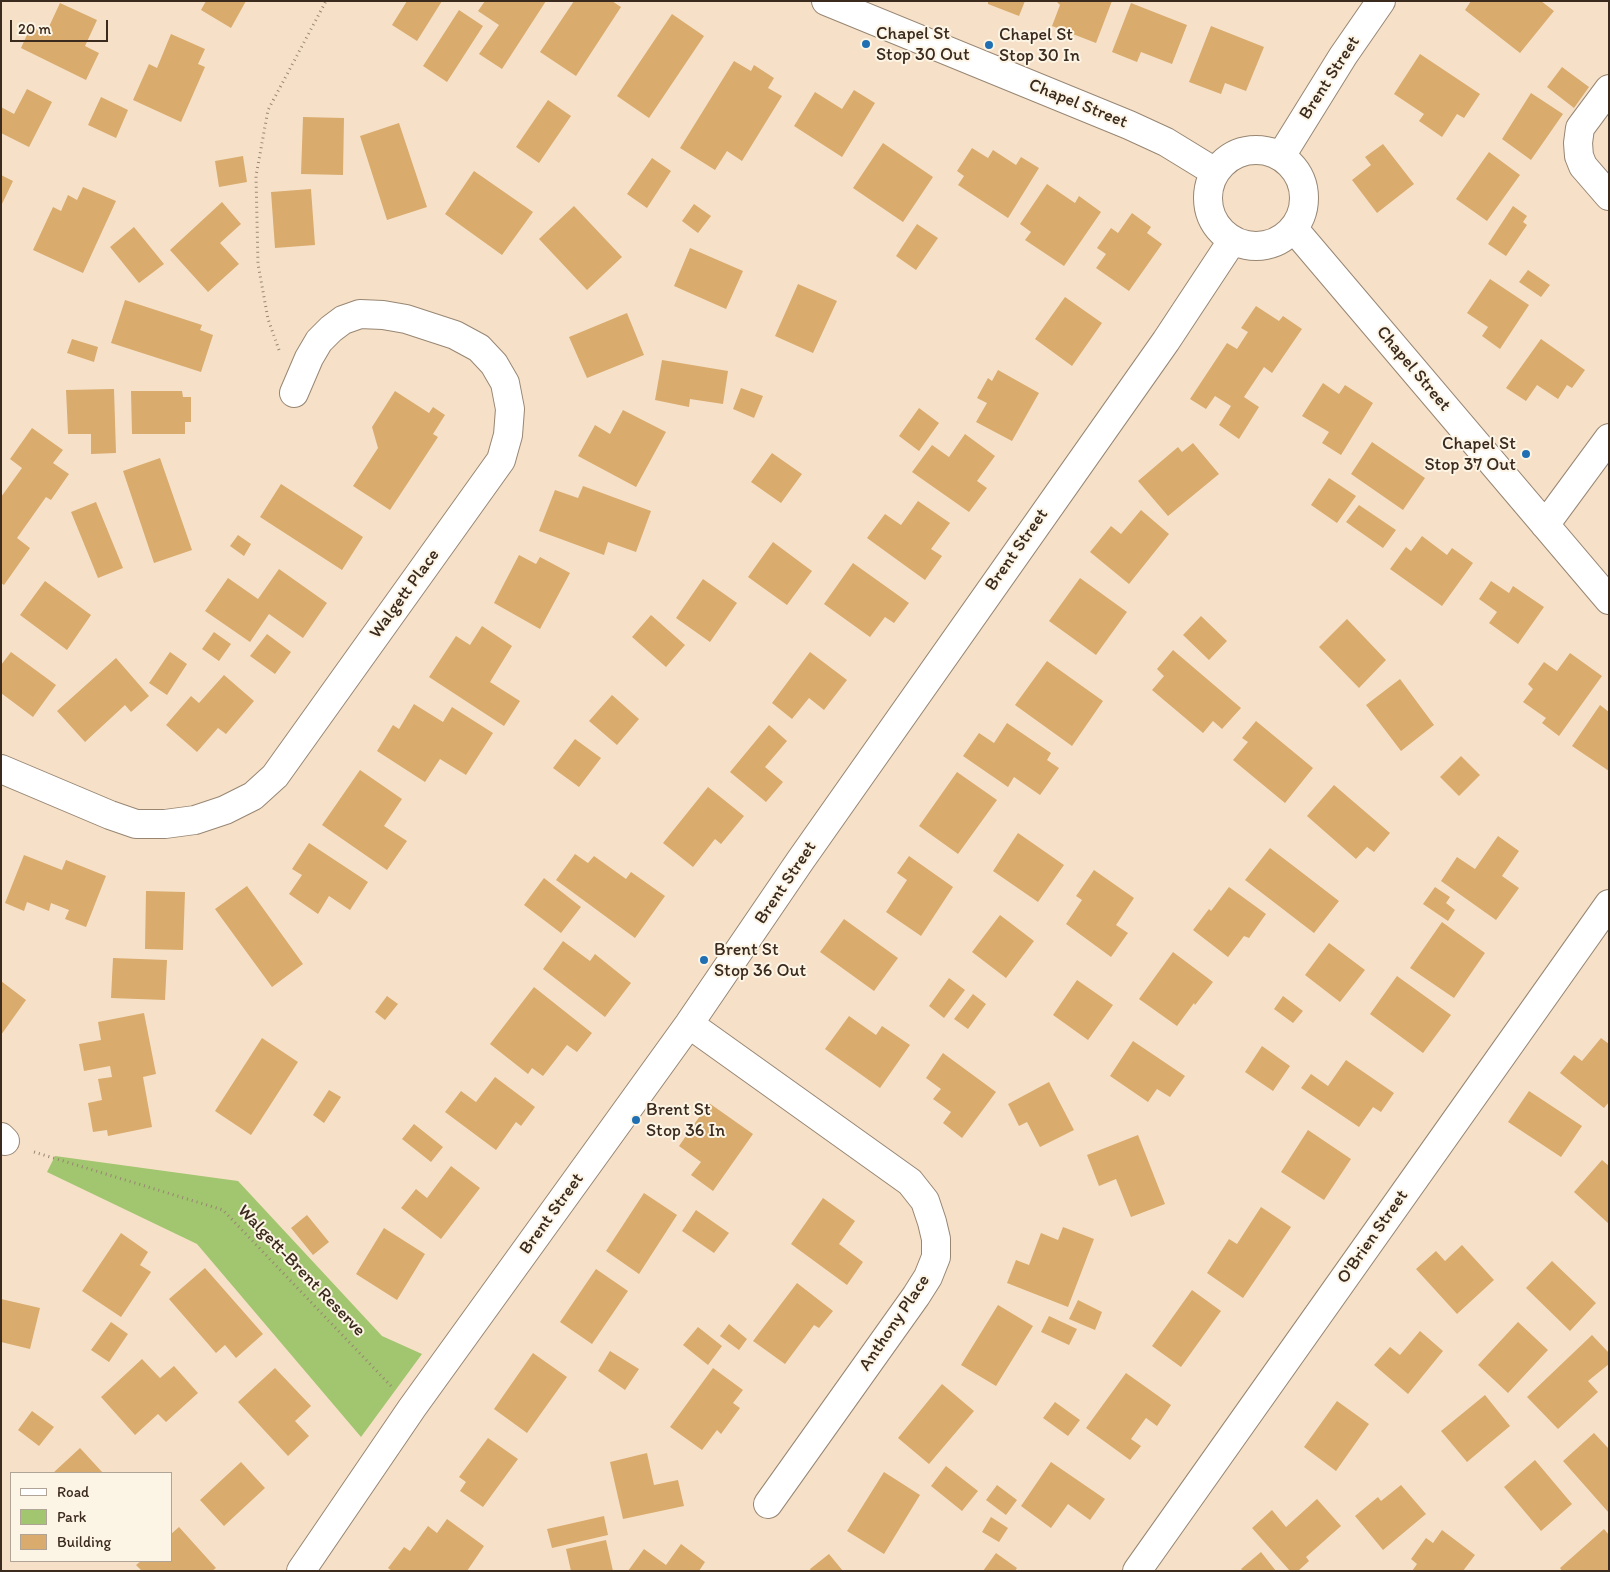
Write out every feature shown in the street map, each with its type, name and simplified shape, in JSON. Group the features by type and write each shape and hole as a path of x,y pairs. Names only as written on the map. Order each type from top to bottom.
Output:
{"street":[{"name":"Chapel Street","path":"826,1 1129,125 1166,142 1215,172"},
{"name":"Brent Street","path":"1281,156 1343,56 1382,1"},
{"path":"1609,89 1580,128 1578,143 1579,156 1583,166 1609,196"},
{"path":"1252,150 1267,151 1281,156 1294,167 1301,182 1304,198 1302,214 1294,229 1284,238 1272,244 1259,247 1245,246 1232,241 1220,232 1211,218 1207,202 1208,186 1215,172 1225,161 1238,153 1252,150"},
{"name":"Chapel Street","path":"1294,229 1609,600"},
{"name":"Brent Street","path":"301,1571 412,1408 689,1024 800,861 1166,340 1232,241"},
{"name":"Walgett Place","path":"1,769 136,824 165,824 195,820 225,810 253,796 275,776 501,460 508,435 510,409 505,383 494,364 479,348 456,335 406,319 382,315 360,314 343,320 331,329 319,341 309,358 294,393"},
{"path":"1544,524 1609,438"},
{"name":"O'Brien Street","path":"1137,1571 1609,904"},
{"name":"Anthony Place","path":"689,1024 910,1182 925,1201 936,1239 936,1257 928,1277 916,1296 768,1504"}],"path":[{"path":"294,393 268,319 258,264 256,176 268,110 326,1"},
{"name":"Walgett-Brent Reserve","path":"3,1139 50,1158 223,1210 412,1408"}],"green space":[{"path":"55,1156 238,1181 382,1336 422,1354 361,1437 197,1244 47,1172"}],"building":[{"path":"206,1 246,1 231,28 201,10"},
{"path":"407,1 442,1 417,41 392,25"},
{"path":"485,1 546,1 502,69 479,54 499,25 478,11"},
{"path":"574,1 612,1 621,7 576,76 540,52"},
{"path":"988,1 1025,1 1019,16 988,4"},
{"path":"1056,1 1112,1 1096,43 1052,26 1060,5"},
{"path":"1471,1 1541,1 1554,11 1520,53 1465,10"},
{"path":"60,3 97,20 85,46 99,53 86,80 21,48 31,26 46,33"},
{"path":"1131,3 1187,25 1172,64 1141,52 1137,62 1112,52"},
{"path":"459,10 483,26 447,82 423,66"},
{"path":"672,14 704,36 649,118 617,96"},
{"path":"1211,26 1264,47 1246,91 1225,83 1221,94 1189,82"},
{"path":"171,34 205,49 198,64 205,67 181,122 133,100 149,64 157,68"},
{"path":"1420,54 1480,94 1464,118 1457,114 1442,137 1419,121 1424,114 1394,94"},
{"path":"734,61 751,71 754,65 774,78 768,88 782,96 742,161 727,151 715,170 680,148"},
{"path":"1562,67 1589,87 1574,108 1547,87"},
{"path":"27,89 52,102 29,147 1,133 1,107 14,114"},
{"path":"854,90 875,103 842,157 794,126 815,92 842,109"},
{"path":"1531,93 1563,114 1531,160 1502,139"},
{"path":"101,97 128,110 116,138 88,125"},
{"path":"548,100 571,116 539,163 516,147"},
{"path":"303,117 344,118 343,175 301,174"},
{"path":"399,123 427,207 387,220 360,136"},
{"path":"883,143 933,177 903,222 853,188"},
{"path":"1383,144 1414,184 1377,213 1352,180 1371,165 1365,157"},
{"path":"972,148 988,158 993,150 1016,165 1021,157 1039,168 1008,218 958,185 964,176 957,171"},
{"path":"1489,152 1520,175 1487,221 1456,199"},
{"path":"243,156 247,182 219,187 215,161"},
{"path":"652,158 671,171 647,208 627,194"},
{"path":"474,171 533,212 502,255 445,214"},
{"path":"1,175 13,181 1,206"},
{"path":"1047,184 1075,203 1079,196 1101,212 1064,266 1025,240 1031,232 1020,224"},
{"path":"83,187 116,201 83,273 33,250 53,207 61,211 68,195 77,200"},
{"path":"311,189 315,245 275,248 271,192"},
{"path":"222,202 241,224 220,243 239,264 208,292 170,250"},
{"path":"694,204 711,216 698,233 682,221"},
{"path":"574,206 622,257 587,290 539,239"},
{"path":"1513,206 1527,216 1523,222 1527,225 1506,256 1488,244"},
{"path":"1132,213 1151,227 1147,233 1162,244 1129,291 1096,268 1106,254 1097,248 1111,228 1118,233"},
{"path":"917,224 938,238 916,270 896,256"},
{"path":"134,227 164,264 139,283 110,247"},
{"path":"690,248 743,271 726,309 674,286"},
{"path":"1528,270 1550,285 1541,297 1519,282"},
{"path":"1490,279 1529,305 1500,349 1482,336 1488,327 1467,313"},
{"path":"798,284 837,301 813,353 775,336"},
{"path":"1065,297 1102,323 1072,366 1035,339"},
{"path":"125,300 202,325 200,330 213,335 201,372 111,343"},
{"path":"1256,306 1279,321 1283,316 1302,329 1272,373 1264,367 1244,397 1259,407 1239,439 1219,425 1231,406 1215,396 1206,409 1190,399 1227,343 1237,349 1248,332 1241,328"},
{"path":"627,313 644,355 587,378 569,337"},
{"path":"72,339 98,347 94,362 67,353"},
{"path":"1541,339 1585,370 1572,388 1567,385 1558,399 1537,385 1526,401 1506,388"},
{"path":"662,360 728,371 723,404 690,399 689,407 655,400"},
{"path":"998,370 1039,393 1012,441 976,422 987,403 977,398 988,378 992,381"},
{"path":"1323,383 1339,394 1345,385 1373,403 1341,455 1322,443 1329,432 1302,416"},
{"path":"741,388 763,396 754,418 733,409"},
{"path":"114,389 116,453 91,454 91,434 68,434 66,390"},
{"path":"131,391 182,391 183,397 191,397 191,422 185,422 185,434 132,434"},
{"path":"395,391 429,413 433,407 445,415 433,434 438,437 390,510 353,486 378,448 372,427"},
{"path":"919,408 939,423 919,451 899,436"},
{"path":"623,410 666,432 636,487 578,456 595,425 610,434"},
{"path":"32,428 63,450 53,463 69,474 51,500 46,497 17,538 30,548 4,585 1,583 1,497 22,468 10,459"},
{"path":"965,434 995,456 977,481 987,488 969,512 912,472 932,445 949,457"},
{"path":"1372,442 1425,478 1403,510 1351,474"},
{"path":"1193,443 1219,474 1168,516 1138,481 1178,447 1182,452"},
{"path":"772,453 802,474 781,503 751,482"},
{"path":"160,458 192,550 154,563 123,471"},
{"path":"1329,478 1356,496 1337,523 1311,505"},
{"path":"281,484 363,537 342,570 260,517"},
{"path":"583,486 651,511 636,552 608,542 604,555 539,531 555,490 578,498"},
{"path":"918,501 950,523 931,549 942,556 925,580 867,538 885,514 901,525"},
{"path":"96,502 123,568 98,578 71,512"},
{"path":"1359,505 1396,530 1383,548 1346,522"},
{"path":"1141,510 1169,534 1129,584 1090,552 1111,526 1121,534"},
{"path":"238,535 251,544 244,556 230,546"},
{"path":"1422,536 1447,555 1452,548 1473,563 1442,606 1390,569 1406,547 1411,551"},
{"path":"773,542 812,571 787,605 748,577"},
{"path":"519,555 536,564 540,557 570,573 540,629 494,603"},
{"path":"853,563 909,603 894,623 885,617 870,637 824,604"},
{"path":"279,569 327,603 303,638 269,614 250,642 205,611 228,578 258,599"},
{"path":"1080,578 1127,612 1096,655 1049,621"},
{"path":"703,579 737,603 710,642 676,618"},
{"path":"45,581 91,615 67,650 20,615"},
{"path":"1491,581 1509,593 1513,586 1544,607 1518,644 1489,623 1497,612 1479,599"},
{"path":"651,615 685,645 666,667 632,637"},
{"path":"1201,616 1227,641 1209,660 1183,635"},
{"path":"1347,619 1386,660 1359,688 1319,647"},
{"path":"482,626 512,646 490,682 520,701 504,726 429,677 456,636 470,645"},
{"path":"214,632 231,644 219,661 202,649"},
{"path":"267,634 291,652 275,674 250,656"},
{"path":"1173,650 1241,708 1222,729 1213,721 1203,733 1152,690 1164,676 1157,669"},
{"path":"11,652 56,685 33,717 1,693 1,665"},
{"path":"170,652 187,664 167,695 149,683"},
{"path":"810,652 847,680 824,710 809,698 792,719 772,703"},
{"path":"1570,653 1602,676 1559,736 1542,723 1546,718 1523,702 1533,689 1528,684 1544,662 1557,671"},
{"path":"116,658 149,696 131,712 125,705 85,742 57,711"},
{"path":"1047,661 1103,701 1072,746 1015,705"},
{"path":"224,675 254,701 226,734 218,728 197,752 166,725 191,696 199,703"},
{"path":"1400,679 1434,725 1401,751 1366,705"},
{"path":"612,695 639,719 617,745 589,721"},
{"path":"414,704 443,722 452,707 493,733 466,775 440,759 425,782 377,751 393,725 399,729"},
{"path":"1600,705 1609,712 1609,771 1572,746"},
{"path":"1256,721 1313,768 1285,803 1233,760 1248,742 1242,738"},
{"path":"1007,723 1051,753 1047,760 1059,768 1040,795 1014,777 1008,787 963,756 979,733 994,743"},
{"path":"769,725 787,741 765,767 783,782 766,802 730,772"},
{"path":"575,739 601,758 579,787 553,768"},
{"path":"1461,756 1480,775 1459,796 1440,777"},
{"path":"360,770 402,799 384,826 407,841 387,870 322,825"},
{"path":"957,772 997,800 958,854 919,826"},
{"path":"1334,785 1390,833 1374,852 1367,847 1356,859 1307,816"},
{"path":"708,787 744,816 721,844 715,839 693,867 663,843"},
{"path":"1018,833 1064,865 1038,902 993,871"},
{"path":"1498,836 1519,851 1502,876 1519,888 1496,920 1441,881 1457,857 1475,869"},
{"path":"309,843 368,882 350,910 329,896 318,914 289,894 302,875 292,869"},
{"path":"1270,848 1339,901 1314,933 1245,880"},
{"path":"575,854 588,863 594,856 626,879 631,872 665,896 635,938 556,880"},
{"path":"24,855 62,870 66,860 106,876 86,927 65,919 69,910 51,903 49,911 27,902 24,911 5,903"},
{"path":"909,856 953,887 921,936 886,912 907,880 897,873"},
{"path":"1094,870 1134,898 1116,925 1128,933 1111,957 1066,924 1082,900 1076,896"},
{"path":"544,878 581,907 561,933 524,905"},
{"path":"247,886 303,964 272,987 215,909"},
{"path":"1229,887 1266,914 1249,938 1244,936 1228,957 1193,930 1209,909 1211,911"},
{"path":"1435,887 1450,897 1446,903 1455,910 1448,921 1423,904"},
{"path":"146,891 185,892 183,950 145,949"},
{"path":"1000,915 1034,941 1006,978 972,952"},
{"path":"844,919 898,958 874,991 820,952"},
{"path":"1442,922 1485,953 1454,998 1410,968"},
{"path":"563,941 590,961 595,954 631,983 605,1017 543,969"},
{"path":"1329,943 1365,970 1340,1002 1305,975"},
{"path":"1173,952 1213,982 1177,1026 1139,999"},
{"path":"113,958 167,960 165,1000 111,998"},
{"path":"1397,976 1451,1015 1423,1053 1370,1014"},
{"path":"949,978 965,990 944,1018 929,1006"},
{"path":"1077,980 1113,1005 1088,1040 1053,1015"},
{"path":"1,981 26,1000 1,1035"},
{"path":"534,987 592,1033 577,1052 567,1045 543,1076 532,1068 528,1074 490,1044"},
{"path":"973,994 986,1004 968,1029 954,1019"},
{"path":"387,996 398,1004 385,1020 375,1012"},
{"path":"1283,996 1303,1011 1293,1023 1274,1009"},
{"path":"144,1013 156,1074 143,1077 152,1127 108,1136 107,1130 93,1132 88,1103 102,1100 98,1079 112,1077 110,1066 84,1071 79,1044 101,1040 98,1022"},
{"path":"849,1016 876,1035 882,1026 910,1045 880,1088 825,1049"},
{"path":"262,1038 298,1062 251,1135 215,1111"},
{"path":"1601,1038 1609,1044 1609,1102 1604,1108 1560,1073 1574,1055 1582,1061"},
{"path":"1133,1041 1185,1076 1170,1097 1157,1089 1148,1102 1110,1076"},
{"path":"1262,1046 1290,1066 1273,1091 1245,1072"},
{"path":"943,1053 996,1092 962,1138 943,1123 951,1112 933,1099 941,1089 926,1078"},
{"path":"1346,1060 1394,1093 1381,1112 1373,1107 1359,1127 1301,1088 1311,1074 1328,1086"},
{"path":"495,1077 535,1107 521,1126 516,1122 496,1150 445,1112 461,1091 476,1102"},
{"path":"1049,1082 1074,1130 1040,1147 1027,1122 1019,1126 1008,1104"},
{"path":"329,1090 341,1097 324,1123 313,1115"},
{"path":"1529,1091 1582,1126 1561,1157 1508,1122"},
{"path":"709,1103 753,1134 713,1191 691,1175 701,1162 679,1146"},
{"path":"414,1124 443,1147 431,1162 402,1139"},
{"path":"1308,1130 1351,1159 1324,1200 1281,1172"},
{"path":"1138,1135 1165,1204 1131,1217 1116,1179 1099,1186 1087,1155"},
{"path":"1602,1160 1609,1166 1609,1224 1574,1192"},
{"path":"451,1166 480,1188 441,1239 401,1208 416,1189 427,1198"},
{"path":"644,1193 677,1215 639,1274 606,1251"},
{"path":"823,1198 855,1221 839,1244 863,1262 847,1285 791,1244"},
{"path":"1261,1207 1291,1227 1243,1298 1207,1273 1229,1239 1237,1244"},
{"path":"696,1210 729,1233 714,1253 682,1231"},
{"path":"307,1215 329,1242 313,1255 291,1228"},
{"path":"1063,1227 1094,1239 1068,1307 1007,1283 1016,1260 1029,1265 1041,1233 1058,1240"},
{"path":"384,1228 425,1254 397,1300 356,1274"},
{"path":"121,1233 148,1252 140,1265 151,1272 121,1317 82,1291"},
{"path":"1462,1245 1494,1280 1457,1314 1416,1269 1436,1251 1445,1261"},
{"path":"1552,1261 1596,1303 1570,1331 1526,1288"},
{"path":"205,1268 263,1334 236,1358 225,1345 216,1353 169,1299"},
{"path":"596,1269 628,1291 592,1344 560,1322"},
{"path":"797,1283 833,1311 819,1328 814,1325 785,1364 753,1341"},
{"path":"1192,1290 1221,1311 1181,1367 1152,1346"},
{"path":"1,1299 40,1308 30,1349 1,1342"},
{"path":"1078,1300 1102,1312 1095,1330 1069,1319"},
{"path":"998,1305 1033,1326 996,1386 961,1365"},
{"path":"1049,1316 1077,1329 1069,1345 1041,1332"},
{"path":"111,1322 128,1334 109,1362 91,1350"},
{"path":"1518,1322 1548,1350 1508,1393 1478,1365"},
{"path":"729,1324 747,1339 739,1350 720,1336"},
{"path":"698,1327 722,1346 708,1365 683,1345"},
{"path":"1420,1331 1443,1351 1408,1394 1374,1365 1390,1347 1400,1355"},
{"path":"1592,1335 1609,1353 1609,1364 1588,1381 1598,1392 1558,1429 1527,1397"},
{"path":"610,1351 639,1369 625,1390 598,1371"},
{"path":"533,1353 567,1377 527,1433 494,1409"},
{"path":"142,1359 160,1378 174,1366 198,1393 166,1422 158,1414 135,1435 101,1397"},
{"path":"275,1368 311,1406 295,1421 309,1436 288,1456 238,1402"},
{"path":"713,1368 743,1390 733,1403 740,1408 721,1434 717,1430 702,1450 670,1427"},
{"path":"1126,1373 1171,1405 1157,1426 1146,1418 1131,1439 1141,1446 1130,1460 1086,1428"},
{"path":"942,1384 974,1411 929,1464 898,1438"},
{"path":"1485,1395 1510,1426 1467,1462 1441,1431"},
{"path":"1337,1401 1369,1424 1336,1471 1304,1447"},
{"path":"1055,1402 1080,1420 1068,1436 1043,1418"},
{"path":"32,1411 54,1427 39,1446 18,1430"},
{"path":"1594,1433 1609,1449 1609,1513 1563,1461"},
{"path":"488,1438 518,1459 483,1507 460,1491 466,1482 459,1477"},
{"path":"80,1448 102,1472 54,1472"},
{"path":"647,1453 654,1485 678,1480 684,1506 623,1519 610,1462"},
{"path":"1535,1460 1572,1504 1541,1531 1504,1487"},
{"path":"241,1462 265,1488 224,1526 200,1500"},
{"path":"1051,1462 1105,1499 1090,1520 1068,1504 1051,1528 1021,1506"},
{"path":"946,1466 978,1491 962,1511 931,1486"},
{"path":"884,1472 920,1495 884,1554 847,1531"},
{"path":"997,1485 1017,1500 1006,1515 986,1500"},
{"path":"1401,1485 1426,1514 1383,1550 1355,1516 1378,1497 1381,1501"},
{"path":"1317,1499 1341,1526 1306,1557 1309,1561 1298,1571 1290,1571 1252,1528 1272,1510 1286,1527"},
{"path":"604,1516 608,1535 552,1548 547,1529"},
{"path":"991,1517 1008,1528 999,1542 982,1532"},
{"path":"447,1519 484,1546 467,1571 392,1571 388,1568 404,1547 410,1551 428,1526 437,1533"},
{"path":"179,1527 216,1568 212,1571 142,1571 136,1565 140,1562 172,1562 172,1533"},
{"path":"1604,1529 1609,1535 1609,1571 1562,1571 1560,1568"},
{"path":"1442,1530 1475,1555 1463,1571 1412,1571 1417,1564 1411,1559 1426,1538 1433,1543"},
{"path":"606,1540 613,1571 571,1571 566,1549"},
{"path":"681,1544 705,1562 699,1571 628,1571 644,1549 666,1565"},
{"path":"1261,1552 1276,1571 1243,1571 1241,1569"},
{"path":"996,1553 1017,1568 1015,1571 983,1571"},
{"path":"829,1554 843,1571 811,1571 810,1569"}],"place":[{"name":"Chapel St Stop 30 Out","path":"866,44"},
{"name":"Chapel St Stop 30 In","path":"989,45"},
{"name":"Chapel St Stop 37 Out","path":"1526,454"},
{"name":"Brent St Stop 36 Out","path":"704,960"},
{"name":"Brent St Stop 36 In","path":"636,1120"}]}
